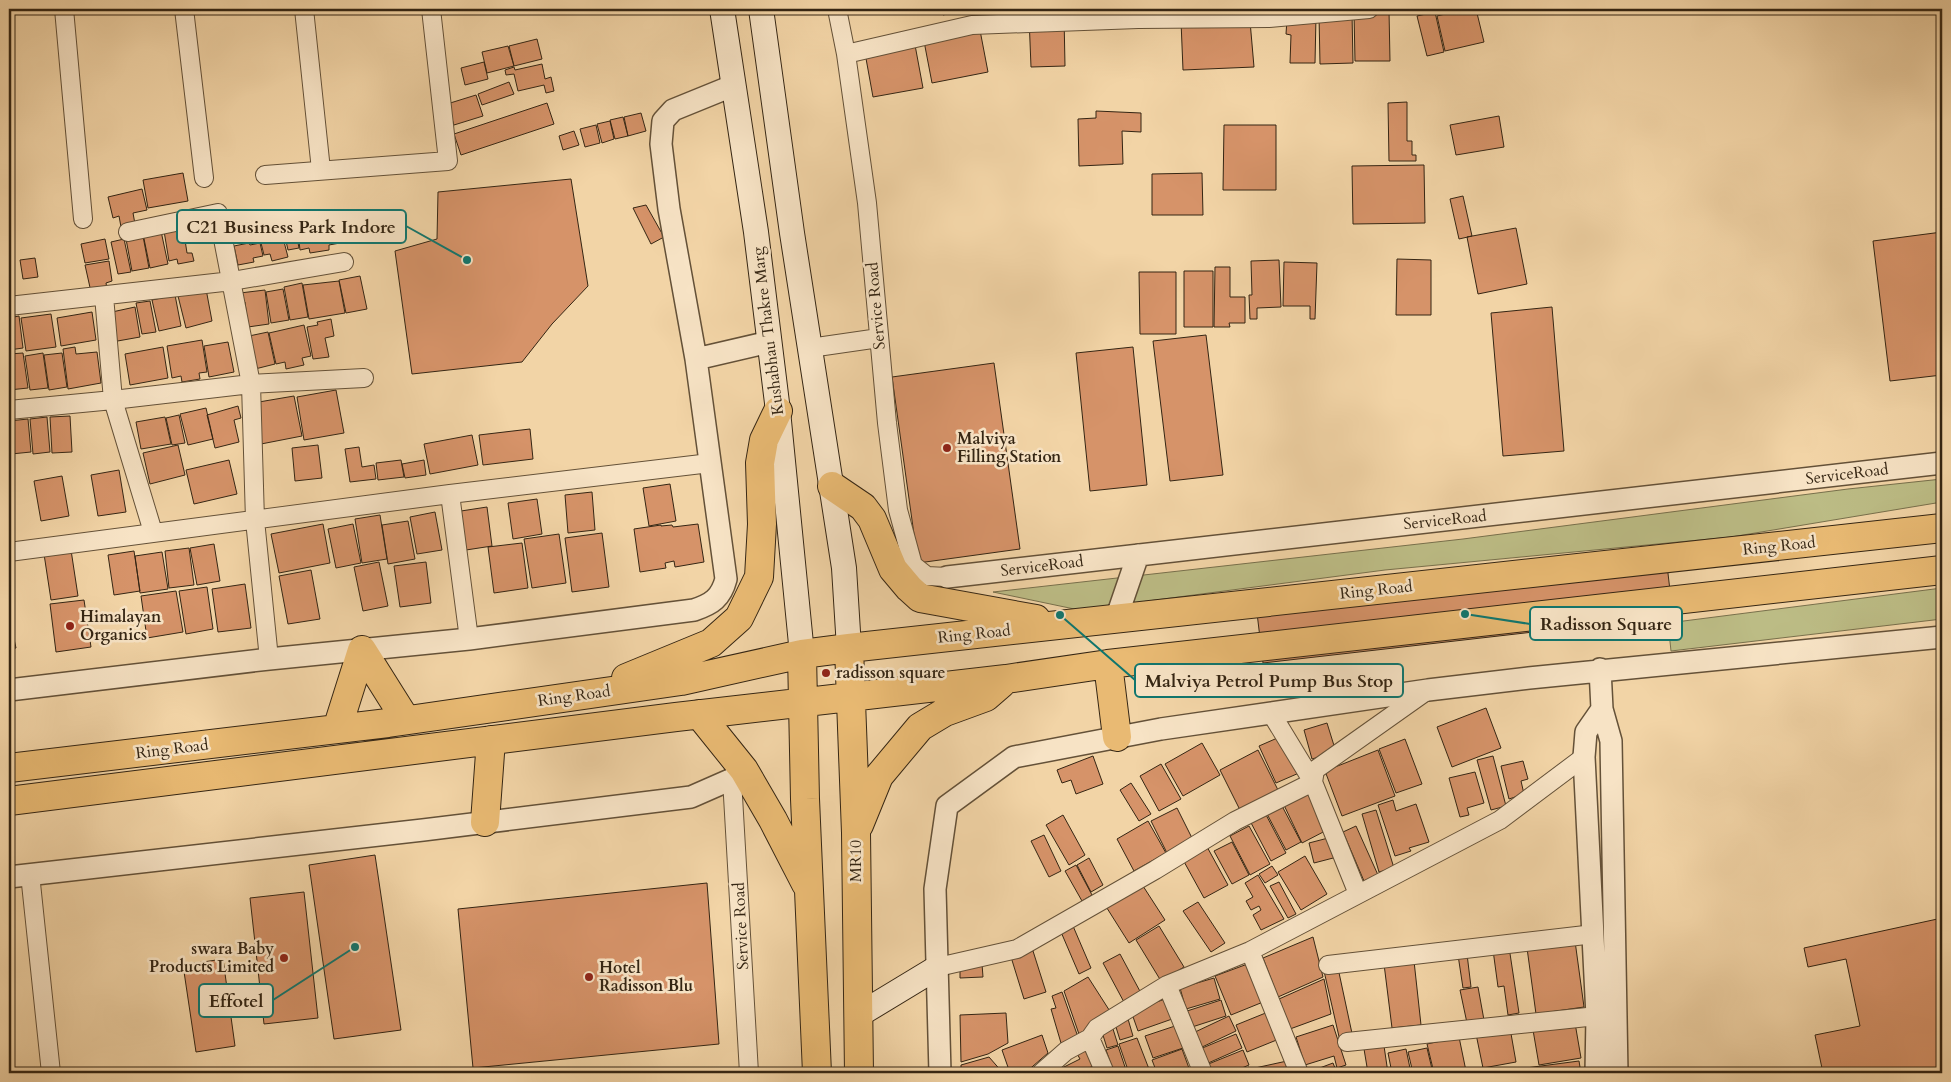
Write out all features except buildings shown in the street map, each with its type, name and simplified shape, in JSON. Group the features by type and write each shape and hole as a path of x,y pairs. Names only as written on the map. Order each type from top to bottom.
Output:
{"main road":[{"name":"Kushabhau Thakre Marg","path":"722,9 732,86 756,232 778,411 802,654"},
{"path":"761,9 792,233 844,568 849,648"},
{"path":"587,694 710,643 739,618 759,577 762,524 760,463 764,440 778,411"},
{"path":"832,486 863,507 872,519 893,569 920,598 1069,624"},
{"name":"Ring Road","path":"9,768 337,729 681,681 802,654 849,648 1942,528"},
{"name":"Ring Road","path":"9,801 699,714 1006,679 1108,664 1481,624 1942,570"},
{"name":"MR10","path":"849,648 856,833 859,1073"},
{"path":"362,650 406,720"},
{"path":"337,729 362,650"},
{"path":"802,654 805,800 818,1073"},
{"path":"1108,664 1117,738"},
{"path":"856,833 880,776 920,727 945,712 986,697 1006,679"},
{"path":"699,714 738,774 773,820 810,892"},
{"path":"485,822 491,740"},
{"path":"857,1016 938,967"}],"street":[{"path":"64,9 83,219"},
{"path":"184,9 204,178"},
{"path":"304,9 322,170"},
{"path":"265,175 448,161 431,9"},
{"name":"Service Road","path":"837,9 846,54 867,204 887,423 898,510 913,565 927,576 947,577"},
{"path":"846,54 972,25 1138,14 1269,18 1369,9"},
{"path":"9,690 269,659 469,639 694,610 710,604 718,598 726,579 696,359 669,209 660,144 663,121 673,110 732,86"},
{"path":"128,232 218,212 252,384 255,520 269,659"},
{"path":"9,306 232,281 344,262"},
{"path":"104,296 113,400 153,532"},
{"path":"810,348 879,338"},
{"path":"696,359 769,342"},
{"path":"9,410 252,384 364,378"},
{"path":"9,552 450,494 710,463"},
{"name":"ServiceRoad","path":"947,577 1942,463"},
{"path":"450,494 469,639"},
{"path":"1116,619 1138,555"},
{"path":"940,1073 935,888 947,806 1014,756 1271,713 1428,690 1600,669 1942,637"},
{"path":"1600,669 1602,709 1611,741 1617,1073"},
{"path":"938,967 1017,950 1156,870 1235,821 1312,782 1315,770 1428,690"},
{"path":"1596,1073 1597,1016 1594,934 1584,757 1586,732 1602,709"},
{"path":"1271,713 1312,782 1358,894"},
{"path":"1041,1073 1066,1051 1090,1038 1097,1028 1166,985 1250,950 1500,820 1584,757"},
{"path":"9,877 423,830 691,797 738,774"},
{"name":"Service Road","path":"738,774 749,1073"},
{"path":"30,874 52,1073"},
{"path":"1328,965 1594,934"},
{"path":"1250,950 1299,1073"},
{"path":"1166,985 1203,1073"},
{"path":"1347,1042 1597,1016"},
{"path":"1090,1038 1105,1073"}],"green space":[{"path":"1942,479 1942,502 1731,537 1385,570 1079,610 993,592 1463,539 1848,489"},
{"path":"1942,588 1942,619 1671,651 1668,623"}],"place":[{"name":"C21 Business Park Indore","path":"467,260"},
{"name":"Malviya Filling Station","path":"947,448"},
{"name":"Radisson Square","path":"1465,614"},
{"name":"Malviya Petrol Pump Bus Stop","path":"1060,615"},
{"name":"Himalayan Organics","path":"70,626"},
{"name":"radisson square","path":"826,673"},
{"name":"Effotel","path":"355,947"},
{"name":"swara Baby Products Limited","path":"284,958"},
{"name":"Hotel Radisson Blu","path":"589,977"}]}
